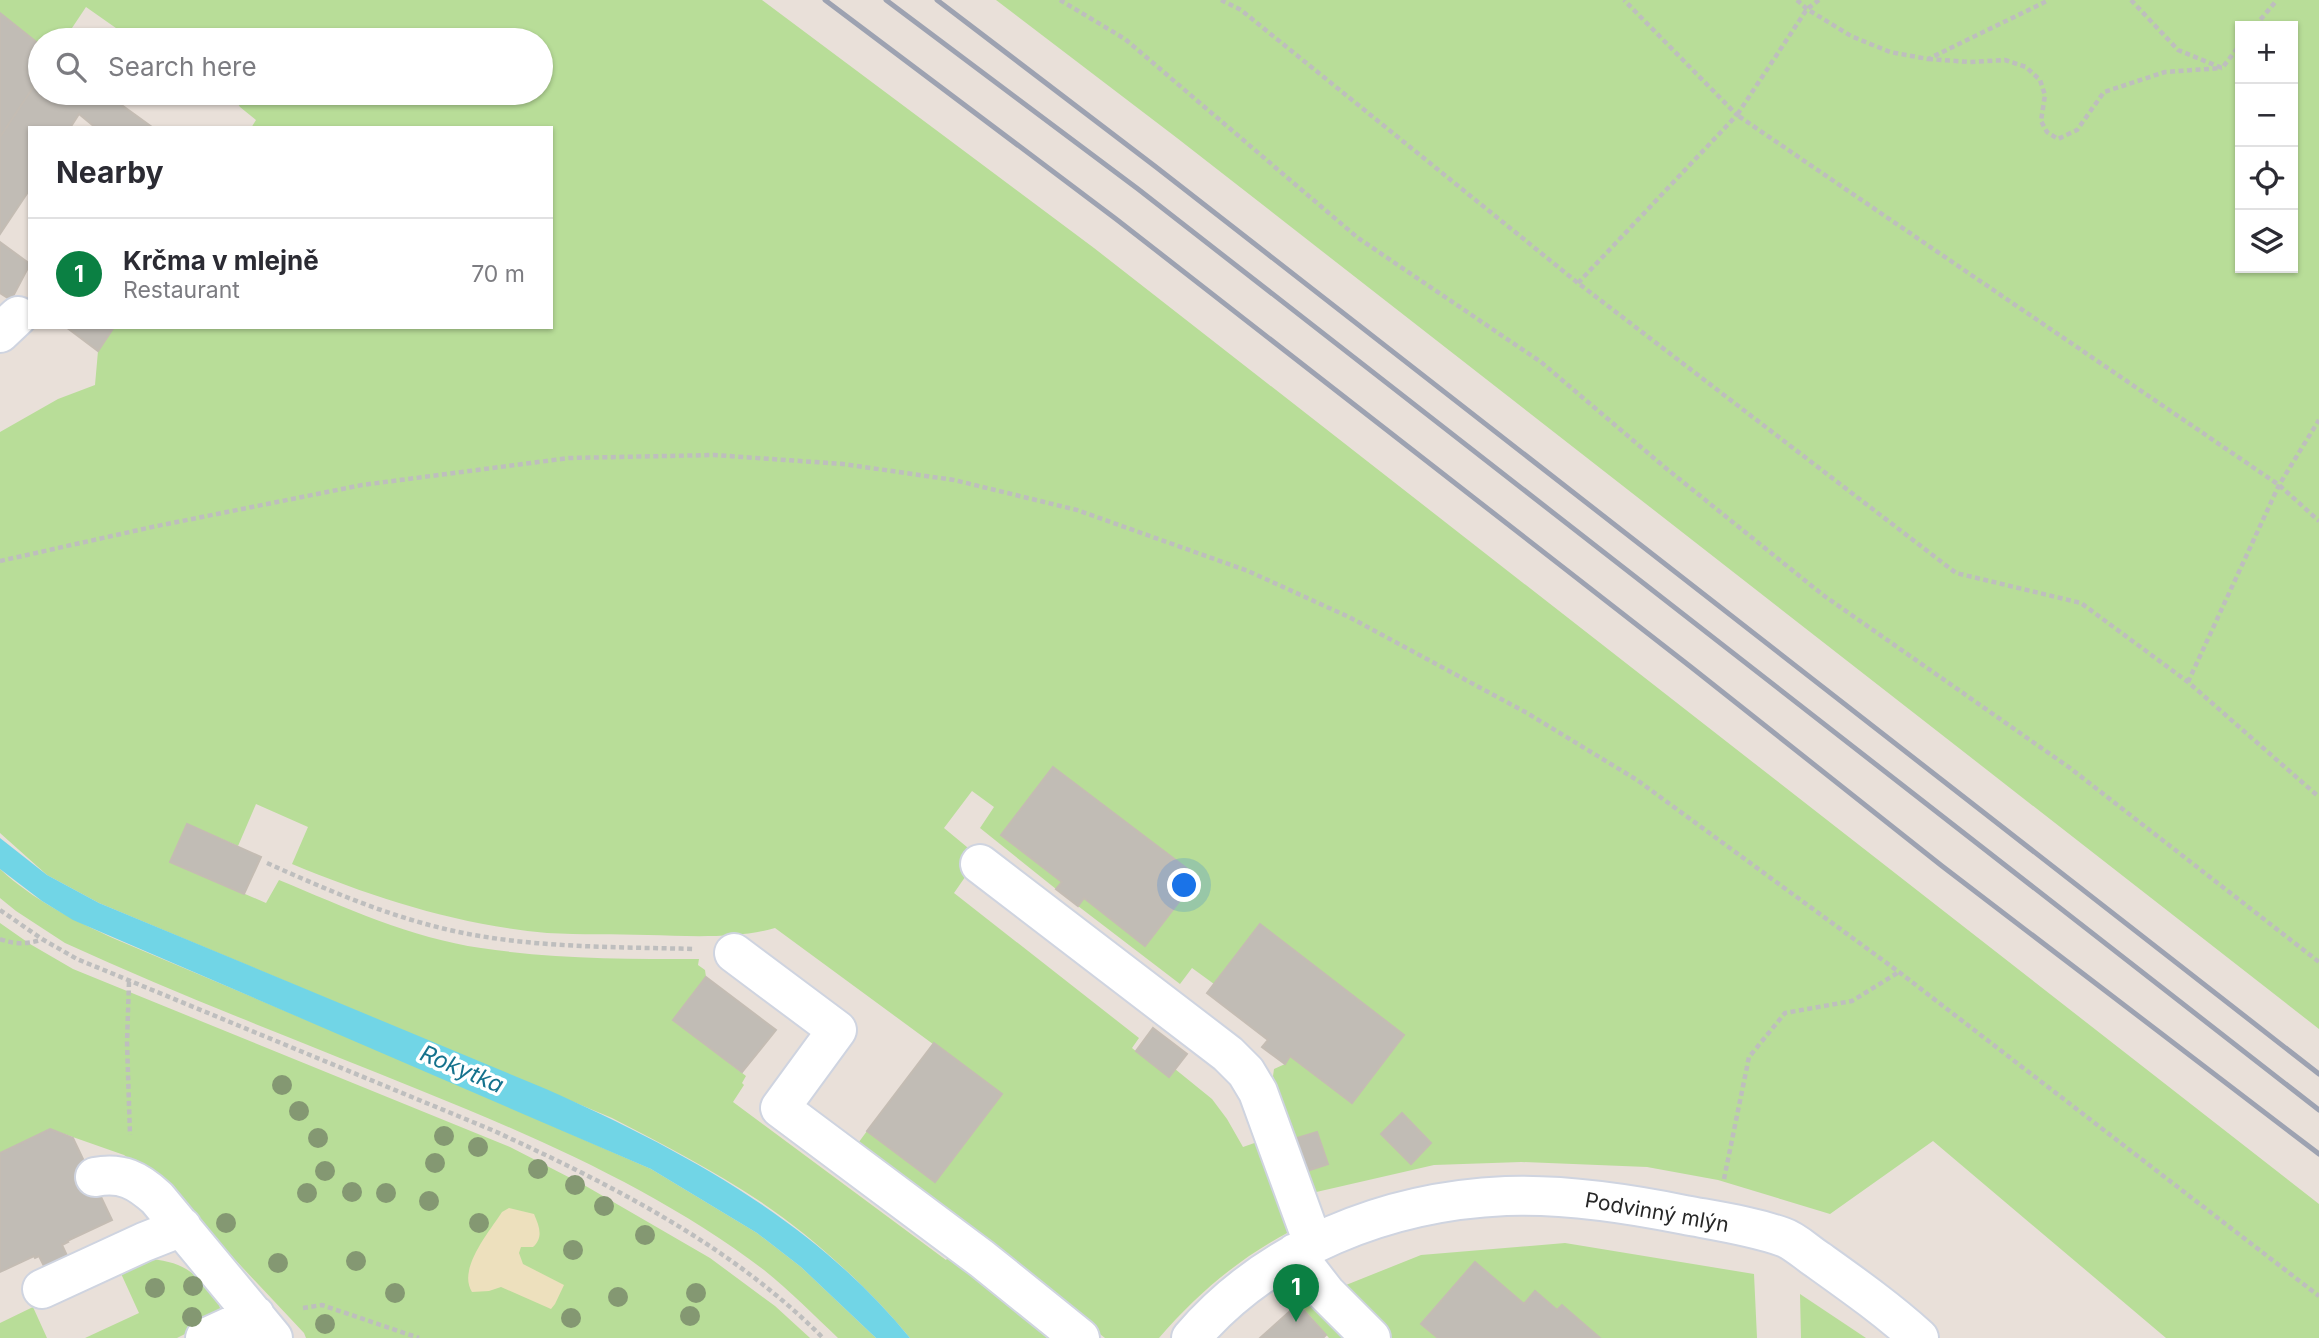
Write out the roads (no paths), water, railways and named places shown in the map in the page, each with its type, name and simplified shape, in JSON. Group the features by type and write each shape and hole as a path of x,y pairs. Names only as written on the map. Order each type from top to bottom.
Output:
{"street":[{"path":"980,864 1228,1054 1246,1072 1268,1115 1304,1248 1326,1293 1371,1338"},
{"path":"733,953 837,1030 780,1108 982,1259 1080,1338"},
{"path":"95,1177 123,1175 143,1185 157,1198 264,1326 205,1338"},
{"name":"Podvinný mlýn","path":"1191,1338 1228,1300 1304,1248 1352,1227 1401,1212 1451,1202 1506,1196 1625,1203 1785,1237 1888,1310 1919,1338"},
{"path":"41,1289 144,1241 181,1227"}],"water":[{"name":"Rokytka","path":"0,838 47,875 99,903 546,1089 695,1163 743,1192 832,1258 873,1296 910,1338 876,1338 801,1267 757,1233 651,1169 73,920 42,901 0,869"}],"railway":[{"path":"825,0 1116,219 1942,866 2319,1154"},
{"path":"886,0 1138,189 2319,1110"},
{"path":"937,0 1156,167 2319,1074"}],"place":[{"name":"Krčma v mlejně","path":"1296,1322"}]}
